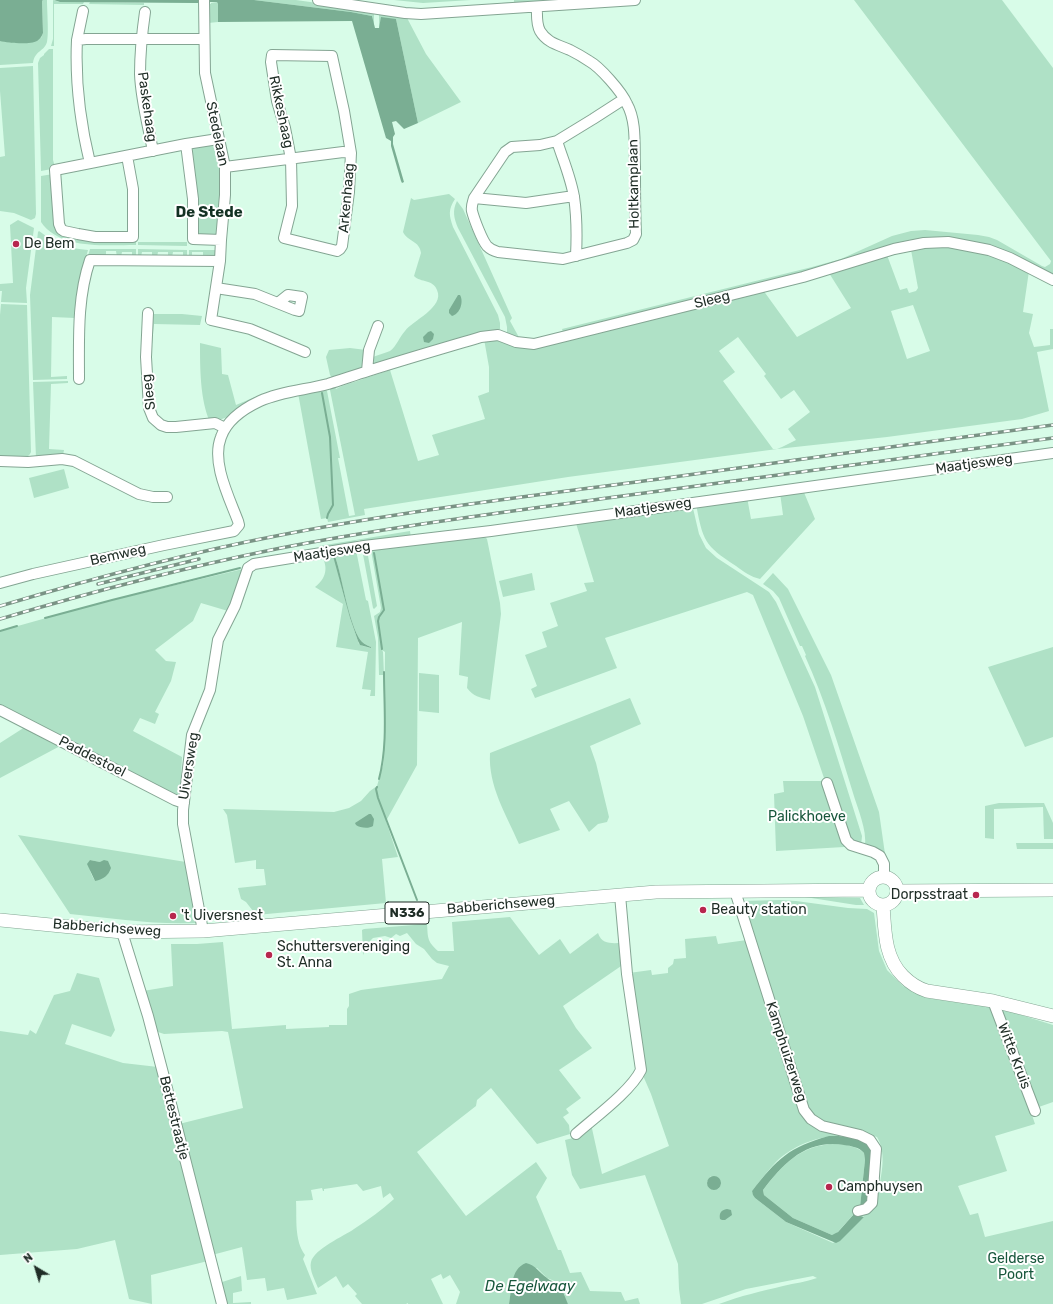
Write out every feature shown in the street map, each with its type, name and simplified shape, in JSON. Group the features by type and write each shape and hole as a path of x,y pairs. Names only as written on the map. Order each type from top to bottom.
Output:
{"main road":[{"path":"884,876 894,881 898,891 893,901 883,905 873,901 869,894 869,890 871,883 874,880 884,876"},
{"name":"Babberichseweg","path":"0,920 122,932 203,931 656,892 820,892 869,890"},
{"path":"898,891 1053,890"},
{"name":"Witte Kruis","path":"883,905 887,948 891,961 908,981 922,989 993,1001 1053,1016"}],"street":[{"path":"318,0 404,13 421,14 635,0"},
{"name":"Stedelaan","path":"204,2 205,73 225,167 222,240 211,320 250,329 305,352"},
{"name":"Holtkamplaan","path":"474,198 472,212 484,240 493,251 563,259 627,243 633,240 636,234 634,136 632,116 628,105 608,78 591,62 545,38 538,24 537,7"},
{"path":"83,11 78,40 76,70 83,131 90,163"},
{"name":"Paskehaag","path":"146,12 142,40 140,74 143,101 153,151"},
{"path":"78,40 204,39"},
{"name":"Rikkeshaag","path":"291,159 285,128 277,101 271,62 272,55 332,56 344,111 351,153"},
{"path":"574,196 526,203 474,198 505,152 512,147 556,141 582,127 624,98"},
{"path":"127,156 133,189 133,237 86,236 61,229 59,224 56,170 186,144 218,139"},
{"path":"556,141 574,196 577,220 576,256"},
{"path":"186,144 190,170 193,239 222,240"},
{"path":"225,167 343,152 351,153"},
{"name":"Arkenhaag","path":"291,159 292,206 284,238 337,251 342,246 349,192 351,153"},
{"name":"Sleeg","path":"237,529 239,526 238,521 220,472 218,449 220,437 225,428 234,418 246,409 260,401 276,395 327,384 481,337 498,335 516,342 534,344 803,277 894,249 924,243 948,242 989,250 1010,258 1053,280"},
{"path":"79,379 80,317 84,284 90,260 220,261"},
{"path":"216,288 248,292 278,303"},
{"name":"Sleeg","path":"148,313 146,364 149,408 153,418 161,425 167,427 215,424 225,428"},
{"path":"366,371 369,350 378,326"},
{"name":"Maatjesweg","path":"254,564 359,547 1053,454"},
{"path":"0,461 28,462 67,459 74,461 139,494 153,497 167,497"},
{"name":"Bemweg","path":"0,583 164,544 230,532 237,529"},
{"name":"Uiversweg","path":"203,931 183,824 192,735 210,690 218,640 235,606 248,568 254,564"},
{"name":"Paddestoel","path":"0,710 174,800 184,803"},
{"path":"827,783 846,840 851,845 873,852 880,856 884,864 884,876"},
{"name":"Kamphuizerweg","path":"735,891 804,1110 811,1119 822,1126 860,1134 870,1140 876,1149 872,1203 866,1209 858,1211"},
{"path":"576,1134 623,1093 635,1080 641,1070 627,974 620,895"},
{"name":"Bettestraatje","path":"122,932 148,1016 222,1304"},
{"name":"Witte Kruis","path":"993,1001 1035,1111"}],"green space":[{"path":"43,0 47,0 48,33 46,45 38,53 33,63 0,65 0,24 41,38 43,33"},
{"path":"53,0 60,2 84,2 83,4 54,4 54,46 51,46 53,39"},
{"path":"254,0 296,0 374,11 374,28 372,16"},
{"path":"340,0 355,0 401,7 430,9 514,2 514,0 590,0 428,11"},
{"path":"394,0 471,0 423,3"},
{"path":"854,0 1002,0 1053,68 1053,275 947,242 861,257 564,335 562,329 841,259 892,236 911,231 925,230 989,237 997,240 1042,266 1045,267 1050,264 1051,261"},
{"path":"90,2 144,3 144,5 89,4"},
{"path":"217,2 218,22 208,23 209,4"},
{"path":"379,12 406,16 426,54 461,102 418,123 396,19 379,28"},
{"path":"49,49 53,49 53,160 55,167 41,171 38,63 40,58"},
{"path":"33,66 36,214 35,218 31,220 14,213 0,211 0,157 5,156 0,91 0,68"},
{"path":"215,144 222,172 218,236 198,237 189,153 192,147"},
{"path":"53,174 56,225 77,239 90,241 136,241 136,245 98,245 71,242 49,231 41,222 41,176"},
{"path":"449,194 455,199 451,206 450,213 453,227 498,315 500,329 375,367 373,357 390,351 403,333 432,308 438,296 437,290 433,284 420,280 414,276 421,253 420,249 416,243 407,237 403,232 411,198 414,200"},
{"path":"457,201 463,209 512,318 510,321 521,341 507,336 505,317 458,228 454,211"},
{"name":"De Bem","path":"18,220 34,228 26,288 27,303 1,302 2,291 0,291 0,284 13,283 10,225"},
{"path":"39,231 62,244 88,250 84,264 75,318 52,317 51,377 67,376 67,379 33,380 30,295"},
{"path":"138,242 187,242 187,246 138,245"},
{"path":"922,247 956,247 982,251 1029,271 1023,312 1033,314 1029,333 1034,347 1050,345 1050,329 1053,329 1053,349 1037,352 1049,411 1022,419 887,437 777,449 568,477 364,509 365,515 328,522 327,518 321,519 298,393 327,391 349,516 355,515 330,390 330,387 334,384 336,389 390,370 418,461 439,455 432,435 485,419 478,396 489,392 489,367 484,339 492,339 520,347 763,290 797,337 851,308 829,273 887,255 900,290 907,288 909,293 916,291 918,288 911,250","holes":["913,305 930,351 907,359 891,311","738,337 766,374 764,376 781,399 794,390 810,412 788,429 796,440 777,449 773,449 723,381 735,372 719,351"]},
{"path":"90,249 136,249 136,257 132,257 132,252 122,252 121,257 117,257 116,251 106,251 106,256 88,256"},
{"path":"138,249 187,250 187,257 183,257 183,252 173,252 172,257 168,257 168,252 158,252 157,257 152,257 152,252 142,252 141,257 138,257"},
{"path":"189,250 218,250 217,255 213,258 203,258 203,252 192,252 192,257 189,257"},
{"path":"1,304 27,305 31,452 26,457 13,459 0,458"},
{"path":"150,314 182,314 202,316 200,325 154,324 152,344 148,344"},
{"path":"200,343 221,348 222,374 228,375 236,405 255,397 256,399 240,410 217,421 210,422 204,404 202,394"},
{"path":"350,348 366,350 362,371 334,380 330,375 326,357 329,350"},
{"path":"68,381 68,383 51,384 49,449 64,450 63,455 36,458 33,382"},
{"path":"64,469 69,488 34,498 29,478"},
{"path":"803,490 815,519 760,579 745,572 717,553 711,547 703,534 696,504 747,497 751,519 783,515 780,493"},
{"name":"Palickhoeve","path":"692,504 699,534 706,548 717,558 769,592 776,602 815,687 862,836 861,846 776,851 774,794 784,792 783,781 825,781 803,716 753,595 747,592 605,638 617,668 535,698 531,689 537,686 525,655 547,647 542,632 558,626 550,603 587,591 584,583 594,582 575,520"},
{"path":"410,531 411,538 361,545 360,540 355,541 355,545 320,551 319,546"},
{"path":"482,534 487,539 501,614 490,700 472,693 467,688 468,677 459,675 462,622 418,638 417,765 386,821 398,857 382,859 386,903 256,915 246,902 241,899 238,888 266,885 264,869 256,869 256,860 235,863 227,815 223,809 334,812 349,808 361,801 377,786 384,757 385,652 382,650 384,675 379,675 378,638 374,616 380,612 381,608 371,550"},
{"path":"362,549 367,550 377,606 374,609 373,608"},
{"path":"356,550 376,642 375,696 370,696 371,690 362,689 368,652 336,647 343,604 315,587 324,577 326,568 321,555","holes":["335,556 351,619 361,641 371,648 359,644 350,618"]},
{"path":"243,569 228,611 201,603 193,621 155,650 166,661 176,662 171,681 155,712 159,714 155,724 140,718 133,731 182,757 180,796 176,796 0,707 0,631 96,604"},
{"path":"532,573 535,590 503,597 499,581"},
{"path":"773,573 788,589 831,675 879,812 886,861 865,847 865,833 862,820 831,724 805,656 806,655 802,646 800,646 779,598 773,591 763,584"},
{"path":"1053,647 1053,737 1025,747 988,667"},
{"path":"419,673 439,675 439,713 419,711"},
{"path":"630,698 641,724 590,746 596,763 609,817 607,822 598,824 589,832 569,801 550,809 560,830 519,844 495,788 490,765 490,753"},
{"path":"25,727 62,745 0,778 0,743"},
{"path":"999,803 1044,803 1053,823 1053,839 1044,839 1043,807 994,809 994,839 985,838 985,806"},
{"path":"18,835 186,862 198,920 196,923 164,923 70,914","holes":["90,860 100,862 95,881 90,871"]},
{"path":"1016,843 1053,843 1053,849 1017,849"},
{"path":"805,897 860,898 864,905 856,905"},
{"name":"Gelderse Poort","path":"741,901 796,901 867,909 874,913 879,951 887,970 903,986 927,998 991,1007 1035,1124 995,1136 1007,1171 958,1186 970,1215 978,1213 985,1237 1053,1221 1053,1304 719,1304 751,1294 817,1278 813,1276 746,1289 702,1304 681,1304 678,1264 645,1175 580,1189 572,1175 565,1140 577,1137 591,1124 602,1174 669,1146 651,1094 641,1071 629,973 651,970 652,975 668,973 668,968 673,964 674,959 686,958 685,939 716,936 718,944 747,940 800,1107 823,1129 840,1136 831,1136 805,1143 782,1156 752,1191 755,1198 786,1222 833,1243 864,1217 861,1213 877,1199 883,1159 877,1137 827,1124 810,1113","holes":["711,1176 721,1185 718,1189 709,1188 707,1182"]},
{"path":"510,917 539,955 560,939 570,954 598,933 602,940 611,943 622,943 624,964 563,1006 576,1028 592,1048 559,1070 581,1098 566,1109 569,1113 563,1117 569,1125 570,1134 537,1144 491,1088 477,1100 476,1106 417,1152 466,1216 536,1162 547,1178 536,1197 558,1250 561,1250 570,1273 581,1272 590,1291 621,1292 625,1301 638,1298 640,1304 568,1304 564,1293 557,1282 547,1278 537,1268 513,1280 509,1304 456,1304 460,1292 450,1275 443,1279 441,1274 431,1279 443,1304 362,1304 355,1296 357,1294 348,1284 343,1288 336,1276 318,1288 311,1268 313,1257 330,1243 380,1211 394,1199 390,1193 383,1198 381,1186 363,1191 357,1184 324,1189 324,1191 322,1188 311,1190 313,1200 296,1201 299,1243 305,1255 303,1259 317,1294 287,1300 284,1288 267,1291 265,1278 247,1280 242,1247 212,1255 179,1124 243,1108 228,1032 164,1034 155,1031 143,991 173,986 171,944 223,942 232,1029 286,1025 286,1029 329,1027 329,1025 347,1025 349,994 361,990 442,979 449,966 437,963 424,949 416,944 407,933 400,936 396,934 391,938 385,936 373,938 369,942 363,955 362,930 427,924 429,939 434,948 438,951 454,951 452,922"},
{"path":"77,973 99,978 115,1030 111,1037 72,1024 65,1044 123,1063 158,1067 208,1261 151,1275 152,1304 129,1299 115,1240 77,1249 0,1255 0,1031 28,1035 30,1030 36,1034 54,995 70,991"},
{"path":"1002,1009 1053,1025 1053,1102 1036,1108 1000,1010"},
{"path":"830,1144 857,1148 864,1153 865,1160 860,1207 836,1234 832,1235 793,1218 764,1195 763,1190 777,1173 792,1159 808,1149"},
{"path":"241,1276 242,1291 233,1293 233,1303 251,1302 251,1304 225,1304 219,1283"}],"water":[{"path":"0,0 43,0 43,33 37,41 13,43 0,41"},
{"path":"54,0 254,0 372,16 375,28 379,28 381,17 396,19 418,123 404,129 396,121 392,122 395,134 393,137 393,144 404,182 402,183 401,181 391,146 391,141 386,138 352,21 218,22 217,2 60,2"},
{"path":"458,295 460,295 462,301 457,313 452,316 449,313 449,310"},
{"path":"431,331 434,334 433,339 429,343 424,342 423,337"},
{"path":"333,556 335,556 348,609 355,629 361,641 371,648 360,645 358,641 350,618"},
{"path":"371,814 374,819 373,826 364,828 356,825 355,823"},
{"path":"90,860 100,862 104,860 108,861 111,868 107,875 95,881 87,864"},
{"path":"829,1136 847,1137 859,1140 864,1142 872,1151 871,1201 860,1207 865,1160 864,1153 852,1146 844,1145 830,1144 807,1149 788,1162 763,1190 764,1195 793,1218 832,1235 838,1232 854,1214 864,1217 840,1241 836,1243 786,1222 755,1198 752,1191 769,1170 785,1156 815,1140"},
{"path":"711,1176 717,1176 721,1180 721,1186 717,1190 711,1190 707,1186 707,1180"},
{"path":"727,1209 731,1210 732,1215 725,1220 720,1219 721,1212"},
{"name":"De Egelwaay","path":"526,1263 532,1265 549,1279 559,1284 568,1304 509,1304 514,1275 521,1266"}],"waterway":[{"path":"322,393 330,437 333,505 327,518"},
{"path":"374,553 384,610 378,621 382,649"},
{"path":"45,618 240,568"},
{"path":"0,631 17,626"},
{"path":"379,779 385,739 384,672"},
{"path":"377,787 378,798 417,900"}],"railway":[{"path":"0,606 172,559 241,543 324,527 467,504 1053,425"},
{"path":"0,619 68,599 172,572 276,549 357,534 519,510 1053,438"},
{"path":"98,584 199,559"}],"place":[{"name":"De Bem","path":"16,244"},
{"name":"Dorpsstraat","path":"976,895"},
{"name":"Beauty station","path":"703,910"},
{"name":"'t Uiversnest","path":"173,916"},
{"name":"Schuttersvereniging St. Anna","path":"269,955"},
{"name":"Camphuysen","path":"829,1187"}],"district":[{"name":"De Stede","path":"209,213"}]}
